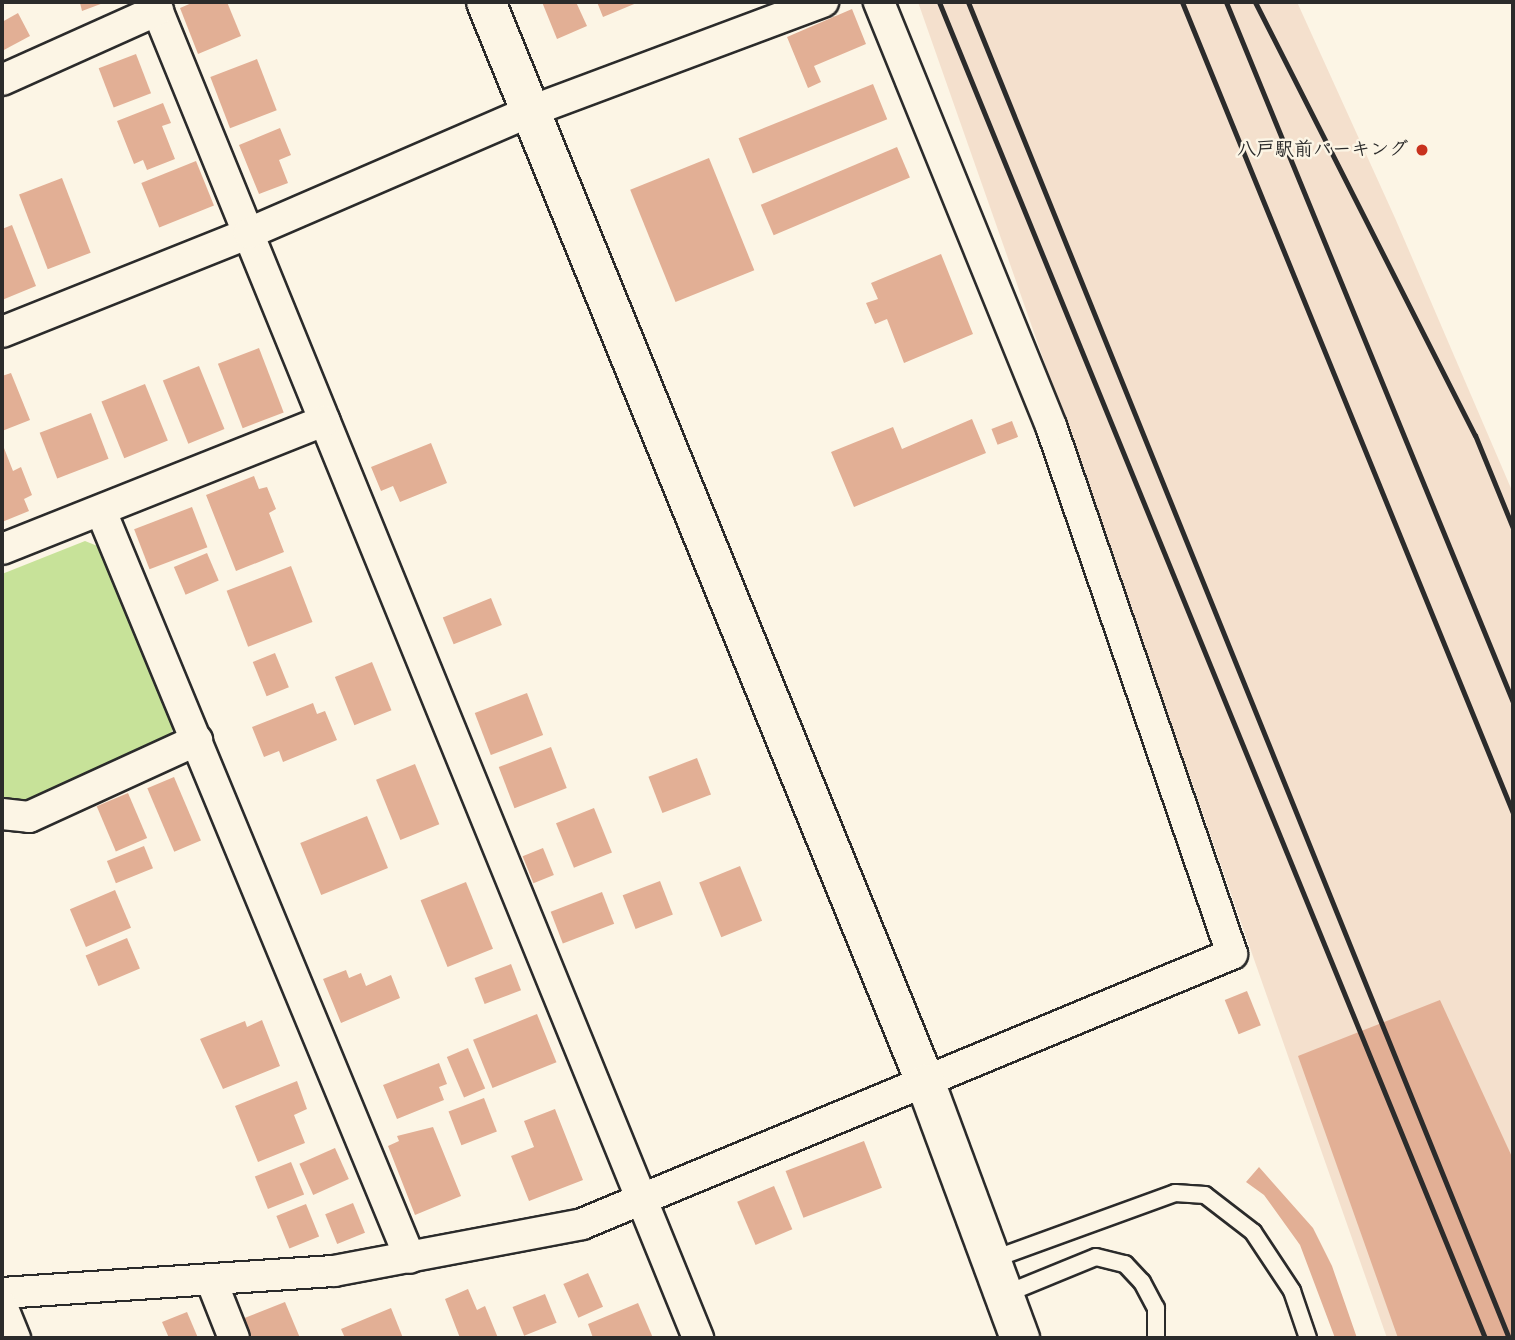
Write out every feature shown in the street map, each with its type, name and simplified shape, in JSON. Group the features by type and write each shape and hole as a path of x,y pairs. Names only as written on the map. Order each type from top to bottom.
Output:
{"street":[{"path":"486,2 926,1084 1020,1338"},
{"path":"2,332 249,233 531,111 823,2"},
{"path":"2,1293 334,1271 582,1224 926,1084 1233,954 1051,426 879,2"},
{"path":"2,80 156,6 698,1338"},
{"path":"2,549 324,421"},
{"path":"101,510 410,1258"},
{"path":"2,814 29,817 197,740"},
{"path":"211,1280 234,1338"},
{"path":"2,1306 15,1338"}],"lane":[{"path":"996,1278 1175,1193 1205,1195 1253,1233 1292,1291 1308,1338"},
{"path":"996,1278 1096,1257 1125,1264 1142,1282 1156,1308 1156,1338"}],"shaded area":[{"path":"918,2 1297,2 1395,218 1513,493 1513,1338 1387,1338"}],"green space":[{"path":"85,541 100,547 176,721 168,741 28,801 2,798 2,574"}],"building":[{"path":"73,2 106,2 82,11 80,3"},
{"path":"194,2 227,2 241,36 198,54 180,8"},
{"path":"542,2 576,2 587,26 557,39"},
{"path":"597,2 639,2 603,17"},
{"path":"852,9 866,44 814,66 821,82 808,88 787,37"},
{"path":"18,13 30,36 2,51 2,22"},
{"path":"136,54 151,93 114,108 99,68"},
{"path":"257,59 277,110 230,128 210,77"},
{"path":"873,84 887,119 753,174 739,138"},
{"path":"163,103 171,123 162,126 175,159 147,170 143,160 134,164 117,121"},
{"path":"280,128 291,155 279,160 288,183 259,194 239,145"},
{"path":"897,147 910,177 774,235 761,205"},
{"path":"709,158 754,270 676,302 630,190"},
{"path":"196,161 214,206 159,228 141,183"},
{"path":"62,178 91,253 48,269 19,194"},
{"path":"12,225 36,286 2,300 2,229"},
{"path":"941,254 973,334 904,363 887,319 875,324 866,303 878,299 871,283"},
{"path":"259,348 284,412 243,428 218,364"},
{"path":"199,366 224,429 188,444 163,381"},
{"path":"11,373 30,420 2,431 2,376"},
{"path":"145,384 168,441 124,458 101,402"},
{"path":"91,413 109,459 57,478 40,433"},
{"path":"972,419 986,453 854,507 831,452 893,427 902,449"},
{"path":"1012,421 1018,437 998,445 991,429"},
{"path":"431,443 447,483 400,502 393,486 381,491 371,467"},
{"path":"4,448 13,471 21,467 32,495 24,499 29,511 2,522"},
{"path":"254,476 259,489 267,487 276,509 269,513 284,552 236,571 206,495"},
{"path":"192,507 207,547 150,569 134,529"},
{"path":"207,553 219,581 186,595 174,567"},
{"path":"291,566 313,622 248,647 227,591"},
{"path":"491,598 502,625 454,644 443,617"},
{"path":"275,653 289,687 267,696 253,662"},
{"path":"372,662 391,710 354,725 335,677"},
{"path":"527,693 543,735 491,755 475,713"},
{"path":"313,703 317,714 325,711 337,740 283,762 279,751 264,757 252,727"},
{"path":"551,747 567,788 514,808 499,767"},
{"path":"697,758 711,794 662,813 648,777"},
{"path":"415,764 439,824 400,840 376,780"},
{"path":"174,777 201,841 174,852 147,788"},
{"path":"128,793 147,838 116,851 97,806"},
{"path":"594,808 612,853 574,868 556,823"},
{"path":"367,816 388,868 321,895 300,843"},
{"path":"144,846 153,868 116,883 107,861"},
{"path":"543,848 554,875 533,883 523,856"},
{"path":"740,866 762,921 721,937 699,882"},
{"path":"660,881 673,915 636,929 623,895"},
{"path":"466,882 493,949 448,967 421,900"},
{"path":"115,890 131,928 86,947 70,909"},
{"path":"602,892 614,924 563,943 551,912"},
{"path":"127,938 140,968 98,986 86,956"},
{"path":"511,964 521,990 485,1004 475,978"},
{"path":"346,970 349,978 361,973 366,986 391,975 400,998 341,1023 323,979"},
{"path":"1247,991 1261,1025 1239,1034 1225,1000"},
{"path":"1440,1000 1513,1159 1513,1338 1398,1338 1298,1056"},
{"path":"537,1014 556,1062 493,1088 473,1040"},
{"path":"262,1020 280,1066 223,1089 200,1039 245,1021 247,1027"},
{"path":"468,1048 485,1089 464,1097 447,1057"},
{"path":"439,1063 447,1084 439,1087 444,1100 397,1119 383,1085"},
{"path":"297,1081 307,1109 294,1115 305,1143 258,1162 235,1106"},
{"path":"484,1098 497,1132 461,1145 449,1112"},
{"path":"555,1109 583,1180 529,1201 511,1156 534,1147 524,1121"},
{"path":"433,1127 461,1196 415,1215 388,1146 399,1141 397,1136"},
{"path":"864,1141 882,1188 803,1218 786,1171"},
{"path":"335,1148 349,1179 313,1195 299,1164"},
{"path":"291,1162 304,1194 268,1209 255,1177"},
{"path":"1259,1167 1313,1228 1332,1266 1357,1338 1335,1338 1300,1245 1264,1195 1246,1182"},
{"path":"774,1186 792,1229 756,1245 737,1202"},
{"path":"353,1203 365,1233 337,1244 325,1214"},
{"path":"306,1204 319,1236 289,1248 276,1216"},
{"path":"588,1273 603,1307 578,1318 563,1284"},
{"path":"468,1289 477,1310 485,1306 498,1338 460,1338 445,1299"},
{"path":"545,1294 557,1323 524,1336 513,1307"},
{"path":"285,1302 300,1338 250,1338 242,1319"},
{"path":"638,1303 653,1338 593,1338 588,1324"},
{"path":"391,1308 403,1338 345,1338 341,1329"},
{"path":"187,1312 198,1338 169,1338 162,1322"}],"railway":[{"path":"939,2 1485,1338"},
{"path":"968,2 1509,1338"},
{"path":"1182,2 1513,813"},
{"path":"1226,2 1513,702"},
{"path":"1255,2 1475,435 1513,528"}],"place":[{"name":"八戸駅前パーキング","path":"1422,150"}]}
